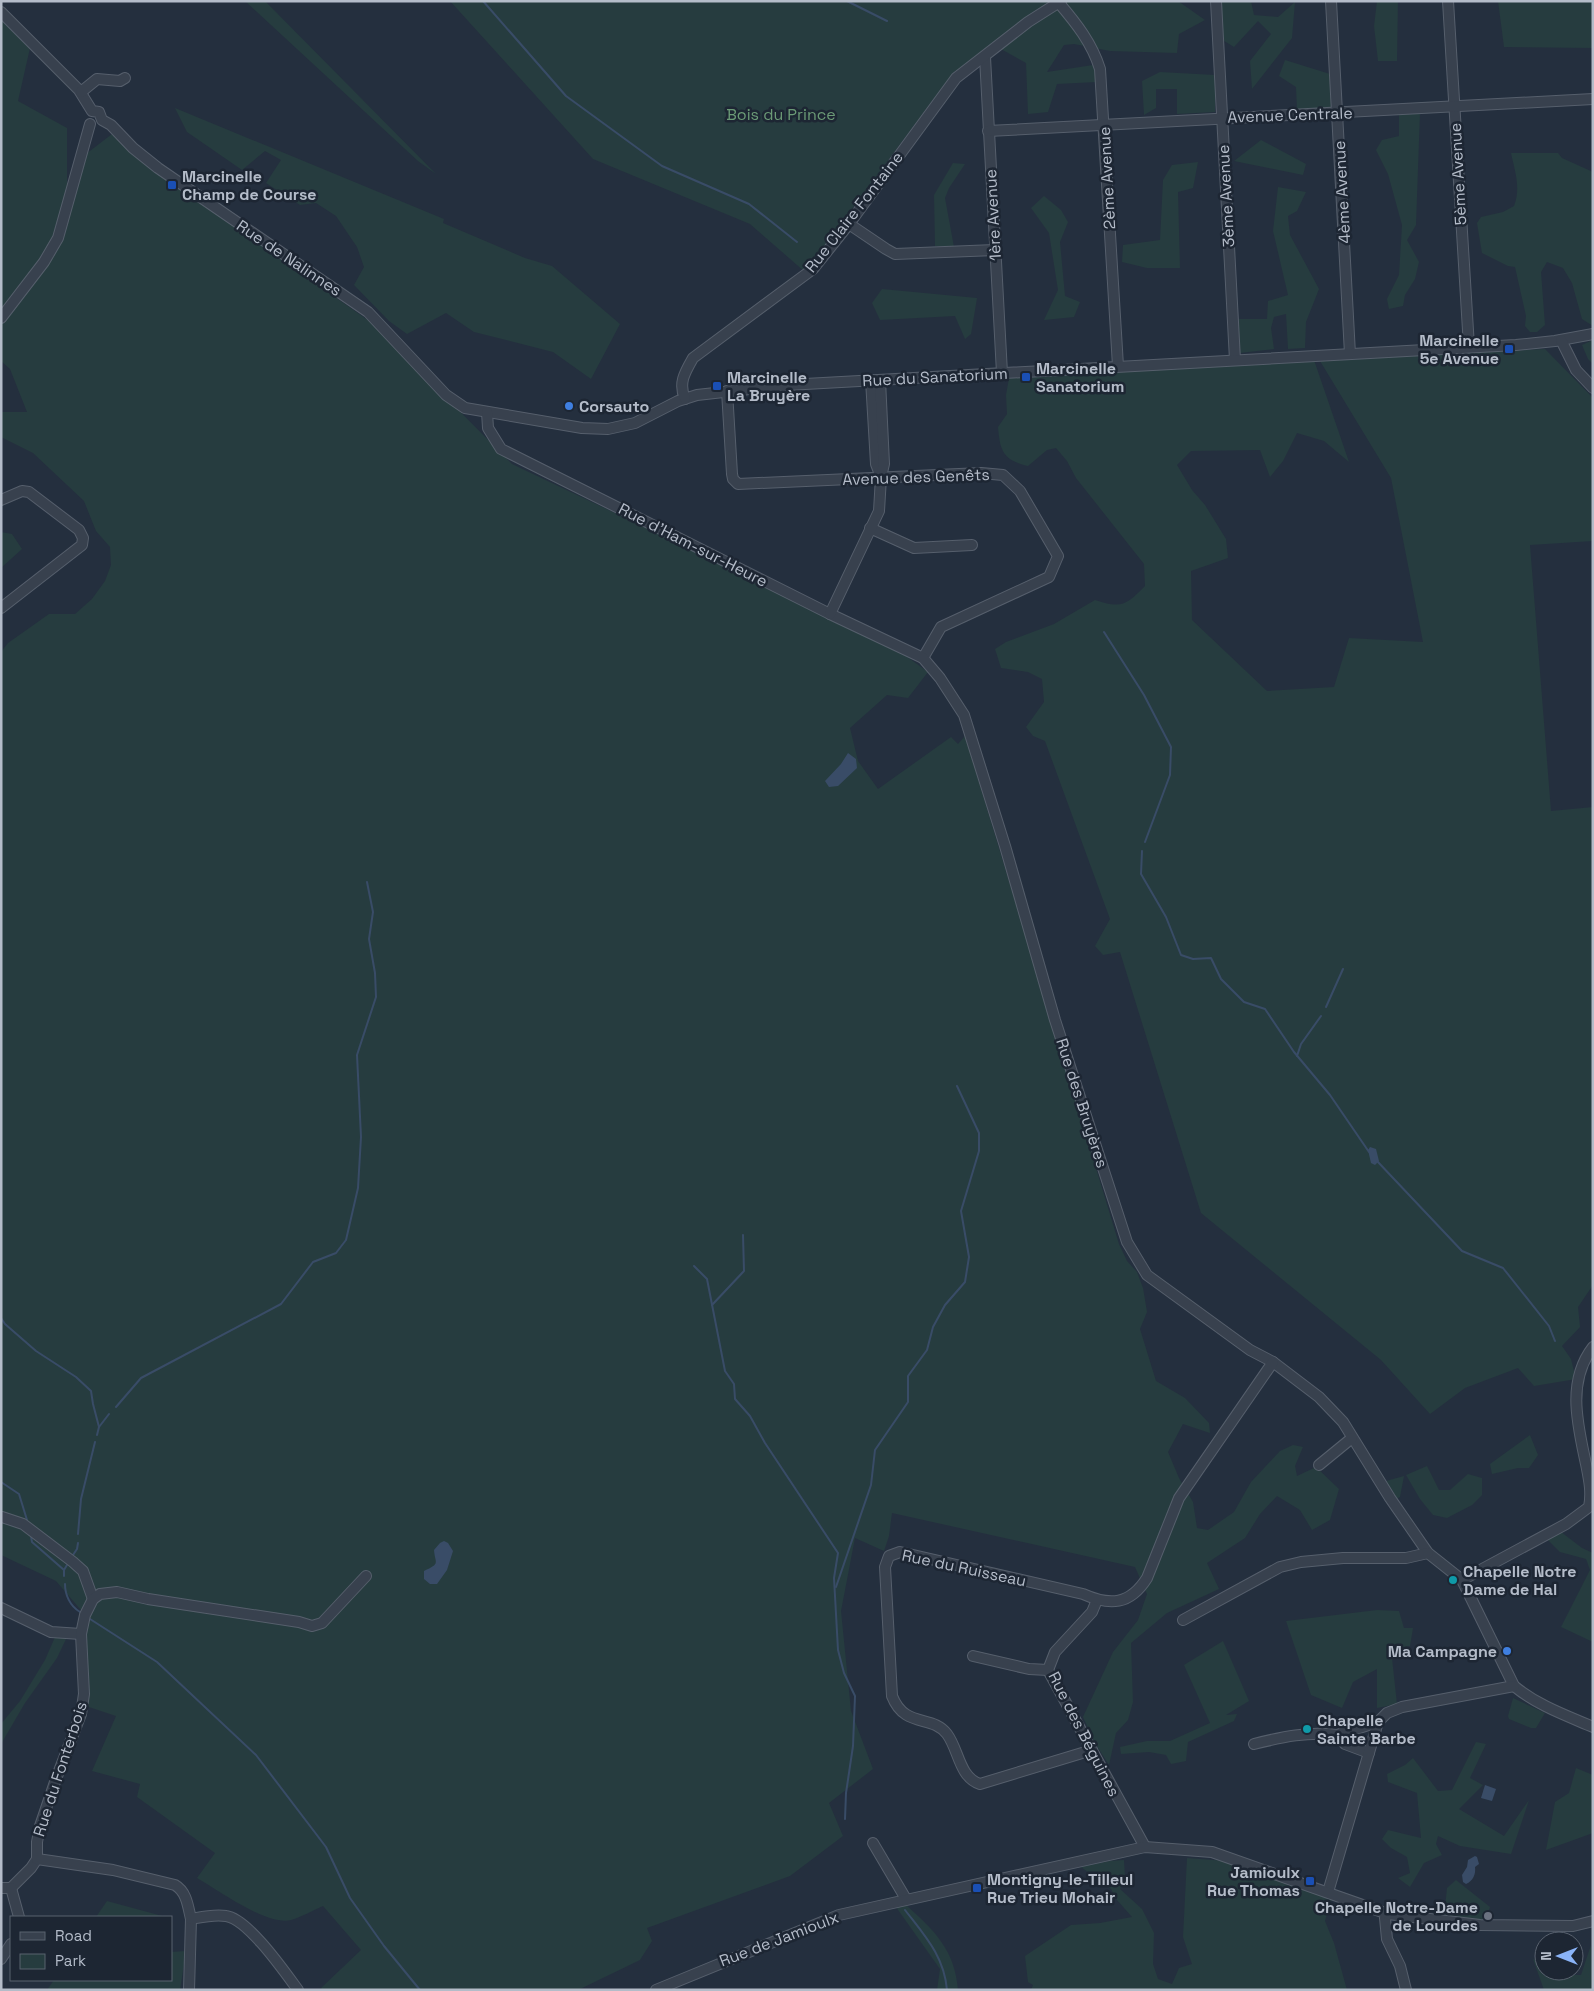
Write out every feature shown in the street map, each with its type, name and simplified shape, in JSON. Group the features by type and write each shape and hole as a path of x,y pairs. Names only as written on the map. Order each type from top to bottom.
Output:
{"street":[{"name":"3ème Avenue","path":"1216,1 1235,360"},
{"name":"4ème Avenue","path":"1331,1 1350,354"},
{"name":"5ème Avenue","path":"1448,1 1469,347"},
{"name":"Rue Claire Fontaine","path":"685,399 682,378 693,358 813,269 849,224 956,78 1028,22 1060,2"},
{"name":"2ème Avenue","path":"1060,2 1079,26 1096,55 1100,69 1118,366"},
{"name":"Rue de Nalinnes","path":"1,12 81,92 92,111 99,112 102,120 111,125 133,148 162,171 368,312 446,395 465,408"},
{"name":"1ère Avenue","path":"985,57 1002,373"},
{"path":"81,92 97,79 120,81 125,78"},
{"name":"Avenue Centrale","path":"988,131 1593,99"},
{"path":"1,318 44,262 58,238 90,124 87,117 92,111"},
{"path":"90,124 97,126 102,120"},
{"path":"849,224 895,254 995,250"},
{"name":"Rue du Sanatorium","path":"465,408 582,428 612,429 635,423 685,399 700,394 727,391 790,385 1469,347 1561,340 1593,334"},
{"path":"1561,340 1576,370 1593,388"},
{"path":"830,614 879,511 881,477 876,464 876,380"},
{"name":"Avenue des Genêts","path":"727,391 732,474 738,484 981,473 1003,475 1020,491 1058,556 1049,576 941,627 923,658"},
{"name":"Rue d'Ham-sur-Heure","path":"487,412 488,428 501,449 830,614 923,658"},
{"path":"1,500 22,491 29,492 79,530 83,538 82,545 1,608"},
{"path":"870,528 914,548 972,545"},
{"name":"Rue des Bruyères","path":"923,658 940,678 964,714 1056,1020 1127,1242 1147,1275 1250,1350 1273,1362 1319,1397 1343,1422 1390,1498 1428,1553 1462,1580 1514,1686"},
{"path":"1462,1580 1566,1524 1589,1507 1591,1490 1580,1430 1576,1393 1585,1360 1593,1348"},
{"path":"1097,1600 1125,1600 1140,1589 1148,1575 1179,1498 1273,1362"},
{"path":"1319,1465 1352,1438"},
{"path":"2,1518 23,1524 73,1562 83,1571 93,1599 100,1594 117,1592 148,1599 299,1622 312,1626 322,1623 330,1616 366,1576"},
{"name":"Rue du Ruisseau","path":"1092,1750 980,1784 972,1781 966,1773 946,1732 933,1724 903,1714 896,1706 892,1696 885,1567 889,1556 900,1552 1083,1594 1097,1600"},
{"path":"1183,1620 1280,1566 1343,1558 1406,1558 1428,1553"},
{"name":"Rue du Fonterbois","path":"93,1599 85,1615 81,1634 84,1694 81,1714 40,1826 37,1842 37,1859 113,1870 176,1885 185,1895 191,1919 189,1990"},
{"name":"Rue des Béguines","path":"1097,1600 1092,1612 1055,1652 1048,1670 1144,1847"},
{"path":"1,1608 50,1632 81,1634"},
{"path":"973,1656 1029,1669 1048,1670"},
{"path":"1328,1892 1378,1722 1387,1712 1402,1707 1514,1686 1527,1697 1593,1727"},
{"path":"1254,1744 1283,1736 1321,1733 1337,1735 1378,1722"},
{"path":"1337,1735 1345,1744 1369,1753"},
{"path":"873,1843 906,1899"},
{"name":"Rue de Jamioulx","path":"656,1990 839,1915 1144,1847 1212,1852 1388,1914 1489,1925 1573,1926 1593,1921"},
{"path":"18,1916 6,1888 31,1868 37,1859"},
{"path":"1388,1914 1385,1918 1387,1939 1400,1966 1406,1990"},
{"path":"191,1919 212,1916 226,1916 235,1919 273,1956 298,1990"},
{"path":"1,1959 10,1946"}],"green space":[{"path":"245,1 265,1 436,174 418,161"},
{"name":"Bois du Prince","path":"450,1 1178,1 1205,20 1179,34 1177,53 1110,51 1074,44 1064,45 1047,72 1093,65 1097,82 1057,84 1048,112 1028,114 1026,63 992,44 953,73 805,272 750,224 593,159"},
{"path":"1221,1 1251,1 1254,15 1278,17 1295,2 1292,38 1252,89 1250,61 1271,34 1258,21 1234,47 1221,39"},
{"path":"1377,1 1398,1 1397,61 1378,61 1374,26"},
{"path":"1498,1 1593,1 1593,48 1504,47"},
{"path":"1,19 30,48 18,101 67,128 67,184 86,154 112,134 141,161 372,323 512,464 888,643 928,672 908,698 887,695 850,728 858,761 878,789 951,737 958,744 965,736 1119,1244 1127,1261 1137,1272 1143,1288 1147,1312 1140,1329 1156,1381 1185,1398 1209,1423 1210,1433 1183,1424 1168,1452 1179,1478 1193,1502 1197,1528 1208,1530 1234,1512 1251,1482 1280,1451 1293,1445 1303,1447 1295,1466 1297,1476 1316,1467 1339,1489 1330,1520 1312,1530 1300,1510 1277,1496 1260,1514 1245,1538 1207,1563 1219,1589 1167,1613 1131,1643 1133,1702 1128,1720 1116,1733 1109,1765 1095,1743 1083,1717 1113,1652 1138,1620 1147,1594 1135,1567 892,1513 889,1536 884,1551 855,1538 841,1611 851,1711 873,1769 829,1803 843,1836 790,1876 647,1928 652,1941 640,1960 578,1990 323,1990 321,1988 361,1950 323,1906 295,1919 281,1920 269,1918 243,1906 197,1878 215,1853 137,1797 140,1784 92,1771 116,1716 86,1706 86,1616 56,1581 1,1555 1,652 8,643 49,614 75,614 92,599 105,581 111,565 110,547 96,531 84,501 33,453 1,437 1,412 27,412 10,369 1,361"},
{"path":"1285,60 1330,74 1333,108 1297,110 1296,87 1279,76"},
{"path":"1160,72 1215,75 1215,112 1177,114 1177,89 1156,89 1156,108 1144,115 1142,81"},
{"path":"175,108 444,219 443,223 525,258 552,266 620,324 591,379 553,352 474,332 446,313 407,334 389,321 354,285 364,267 357,247 336,216 316,203 300,205 266,183 281,160 265,151 242,170 187,132"},
{"path":"1420,113 1416,225 1407,240 1419,262 1415,279 1405,295 1403,306 1389,309 1387,299 1399,275 1402,225 1388,174 1376,150 1382,140 1399,136 1399,114"},
{"path":"1261,140 1306,164 1303,175 1234,161"},
{"path":"1511,153 1558,153 1562,158 1593,172 1593,326 1582,319 1572,283 1563,268 1547,262 1541,272 1545,325 1537,332 1530,332 1525,326 1526,316 1515,267 1508,266 1482,253 1477,223 1481,217 1503,212 1514,206 1517,180"},
{"path":"1198,162 1193,188 1178,192 1180,268 1147,268 1122,262 1123,245 1160,240 1163,180 1172,165"},
{"path":"953,163 965,164 949,188 945,198 954,247 935,246 934,195"},
{"path":"1278,187 1306,192 1297,211 1288,216 1290,235 1319,289 1306,322 1305,348 1288,349 1286,314 1274,317 1271,328 1274,349 1240,353 1238,319 1267,319 1268,301 1288,295 1273,231"},
{"path":"1044,196 1061,210 1068,222 1060,242 1065,296 1080,302 1074,317 1044,320 1058,290 1049,233 1031,208"},
{"path":"882,289 977,298 971,334 965,339 955,316 880,320 872,303"},
{"path":"1593,340 1593,364 1588,359 1582,345"},
{"path":"1545,349 1593,398 1593,541 1530,545 1551,811 1593,807 1593,1285 1578,1307 1580,1327 1562,1346 1571,1359 1576,1379 1534,1386 1518,1368 1465,1388 1430,1414 1381,1360 1201,1213 1120,952 1103,955 1095,946 1110,919 1045,741 1033,736 1026,727 1044,702 1042,679 1028,672 1001,668 995,649 1006,642 1054,624 1095,600 1118,605 1123,604 1145,586 1144,564 1076,478 1067,461 1056,448 1047,450 1028,466 1020,464 1004,453 998,427 1007,414 1006,395 1009,378 1314,360 1349,462 1324,441 1297,433 1283,461 1270,477 1260,450 1191,451 1177,465 1226,539 1228,558 1191,571 1192,620 1267,691 1334,687 1349,638 1423,642 1391,478 1320,361"},
{"path":"1,532 12,534 22,549 1,568"},
{"path":"1530,1435 1538,1455 1529,1468 1518,1468 1492,1474 1490,1464"},
{"path":"1427,1466 1439,1490 1450,1490 1468,1474 1482,1478 1482,1495 1472,1505 1447,1518 1433,1515 1420,1499 1406,1475"},
{"path":"1404,1476 1400,1497 1396,1499 1386,1481"},
{"path":"1561,1532 1582,1548 1593,1553 1593,1642 1561,1627 1590,1570 1586,1559 1560,1552 1546,1538"},
{"path":"1377,1610 1399,1611 1404,1628 1413,1628 1410,1646 1398,1648 1392,1658 1397,1704 1377,1708 1377,1669 1353,1682 1342,1708 1311,1695 1286,1621"},
{"path":"55,1637 67,1637 57,1658 25,1703 1,1744 1,1724 20,1701 45,1660"},
{"path":"1223,1641 1249,1701 1226,1715 1237,1714 1234,1721 1188,1742 1186,1761 1171,1764 1166,1755 1149,1752 1121,1754 1120,1747 1147,1741 1170,1741 1210,1723 1184,1665"},
{"path":"1513,1698 1545,1713 1536,1728 1531,1728 1509,1719 1508,1716"},
{"path":"1476,1742 1486,1744 1470,1778 1483,1785 1459,1809 1504,1836 1529,1800 1511,1854 1460,1846 1438,1836 1436,1844 1442,1855 1424,1863 1410,1887 1398,1878 1410,1873 1407,1857 1391,1848 1382,1839 1388,1830 1421,1838 1417,1793 1388,1782 1387,1774 1405,1765 1413,1758 1438,1791 1452,1790"},
{"path":"1576,1768 1593,1775 1593,1833 1546,1850 1555,1802 1569,1793"},
{"path":"1187,1858 1227,1861 1332,1898 1325,1921 1334,1943 1347,1990 1031,1990 1033,1985 1028,1982 1025,1956 1071,1925 1100,1923 1132,1917 1117,1900 1111,1889 1081,1867 1124,1860 1125,1877 1120,1889 1142,1909 1154,1933 1153,1964 1158,1979 1172,1984 1179,1968 1192,1964 1183,1937"},
{"path":"1456,1880 1490,1907 1486,1920 1444,1917 1447,1888"},
{"path":"107,1901 162,1916 97,1916"},
{"path":"906,1905 926,1923 948,1952 953,1963 958,1990 937,1990 940,1969 896,1907"},
{"path":"1591,1945 1593,1990 1544,1990 1541,1981 1584,1981 1584,1966"},
{"path":"186,1951 180,1990 47,1990 53,1981 172,1981 172,1952"}],"water":[{"path":"848,753 856,759 857,768 838,786 829,787 825,781 841,764"},
{"path":"1370,1147 1376,1149 1379,1161 1375,1165 1371,1163 1368,1150"},
{"path":"444,1541 448,1543 453,1551 447,1570 437,1584 430,1584 424,1579 424,1571 435,1565 434,1550"},
{"path":"1485,1785 1496,1789 1492,1801 1481,1798"},
{"path":"1475,1856 1479,1864 1475,1867 1472,1879 1466,1884 1463,1882 1462,1875 1467,1867 1468,1860"}],"waterway":[{"path":"483,1 566,96 662,166 749,204 797,242"},
{"path":"847,1 887,21"},
{"path":"1104,632 1144,695 1171,747 1170,775 1145,842"},
{"path":"1142,851 1141,874 1166,917 1181,955 1193,959 1211,958 1221,979 1244,1002 1265,1009 1294,1052 1330,1095 1369,1152"},
{"path":"116,1407 141,1378 281,1304 313,1262 336,1253 346,1240 358,1188 361,1137 357,1055 376,997 375,973 369,939 373,912 367,882"},
{"path":"1326,1007 1343,969"},
{"path":"1297,1056 1301,1044 1321,1016"},
{"path":"836,1587 871,1485 875,1450 908,1402 908,1376 927,1350 933,1327 945,1305 965,1282 969,1257 961,1211 979,1151 979,1133 957,1086"},
{"path":"1377,1161 1462,1251 1503,1268 1549,1326 1555,1341"},
{"path":"712,1305 744,1271 743,1235"},
{"path":"694,1266 707,1279 725,1371 734,1384 735,1399 750,1416 765,1443 838,1553 834,1578 838,1650 844,1673 855,1696 853,1746 846,1793 845,1819"},
{"path":"1,1318 5,1324 36,1351 76,1377 91,1391 99,1427"},
{"path":"97,1435 99,1427 109,1414"},
{"path":"78,1534 81,1499 95,1442"},
{"path":"1,1482 19,1494 27,1520"},
{"path":"31,1536 32,1542 64,1570 64,1576"},
{"path":"73,1555 78,1543"},
{"path":"64,1570 67,1565"},
{"path":"65,1584 69,1600 73,1607 80,1612"},
{"path":"90,1619 157,1662 256,1755 326,1847 350,1898 384,1946 420,1990"},
{"path":"905,1910 938,1957 947,1990"}],"place":[{"name":"Marcinelle Champ de Course","path":"172,185"},
{"name":"Marcinelle 5e Avenue","path":"1509,349"},
{"name":"Marcinelle Sanatorium","path":"1026,377"},
{"name":"Marcinelle La Bruyère","path":"717,386"},
{"name":"Corsauto","path":"569,406"},
{"name":"Chapelle Notre Dame de Hal","path":"1453,1580"},
{"name":"Ma Campagne","path":"1507,1651"},
{"name":"Chapelle Sainte Barbe","path":"1307,1729"},
{"name":"Jamioulx Rue Thomas","path":"1310,1881"},
{"name":"Montigny-le-Tilleul Rue Trieu Mohair","path":"977,1888"},
{"name":"Chapelle Notre-Dame de Lourdes","path":"1488,1916"}]}
